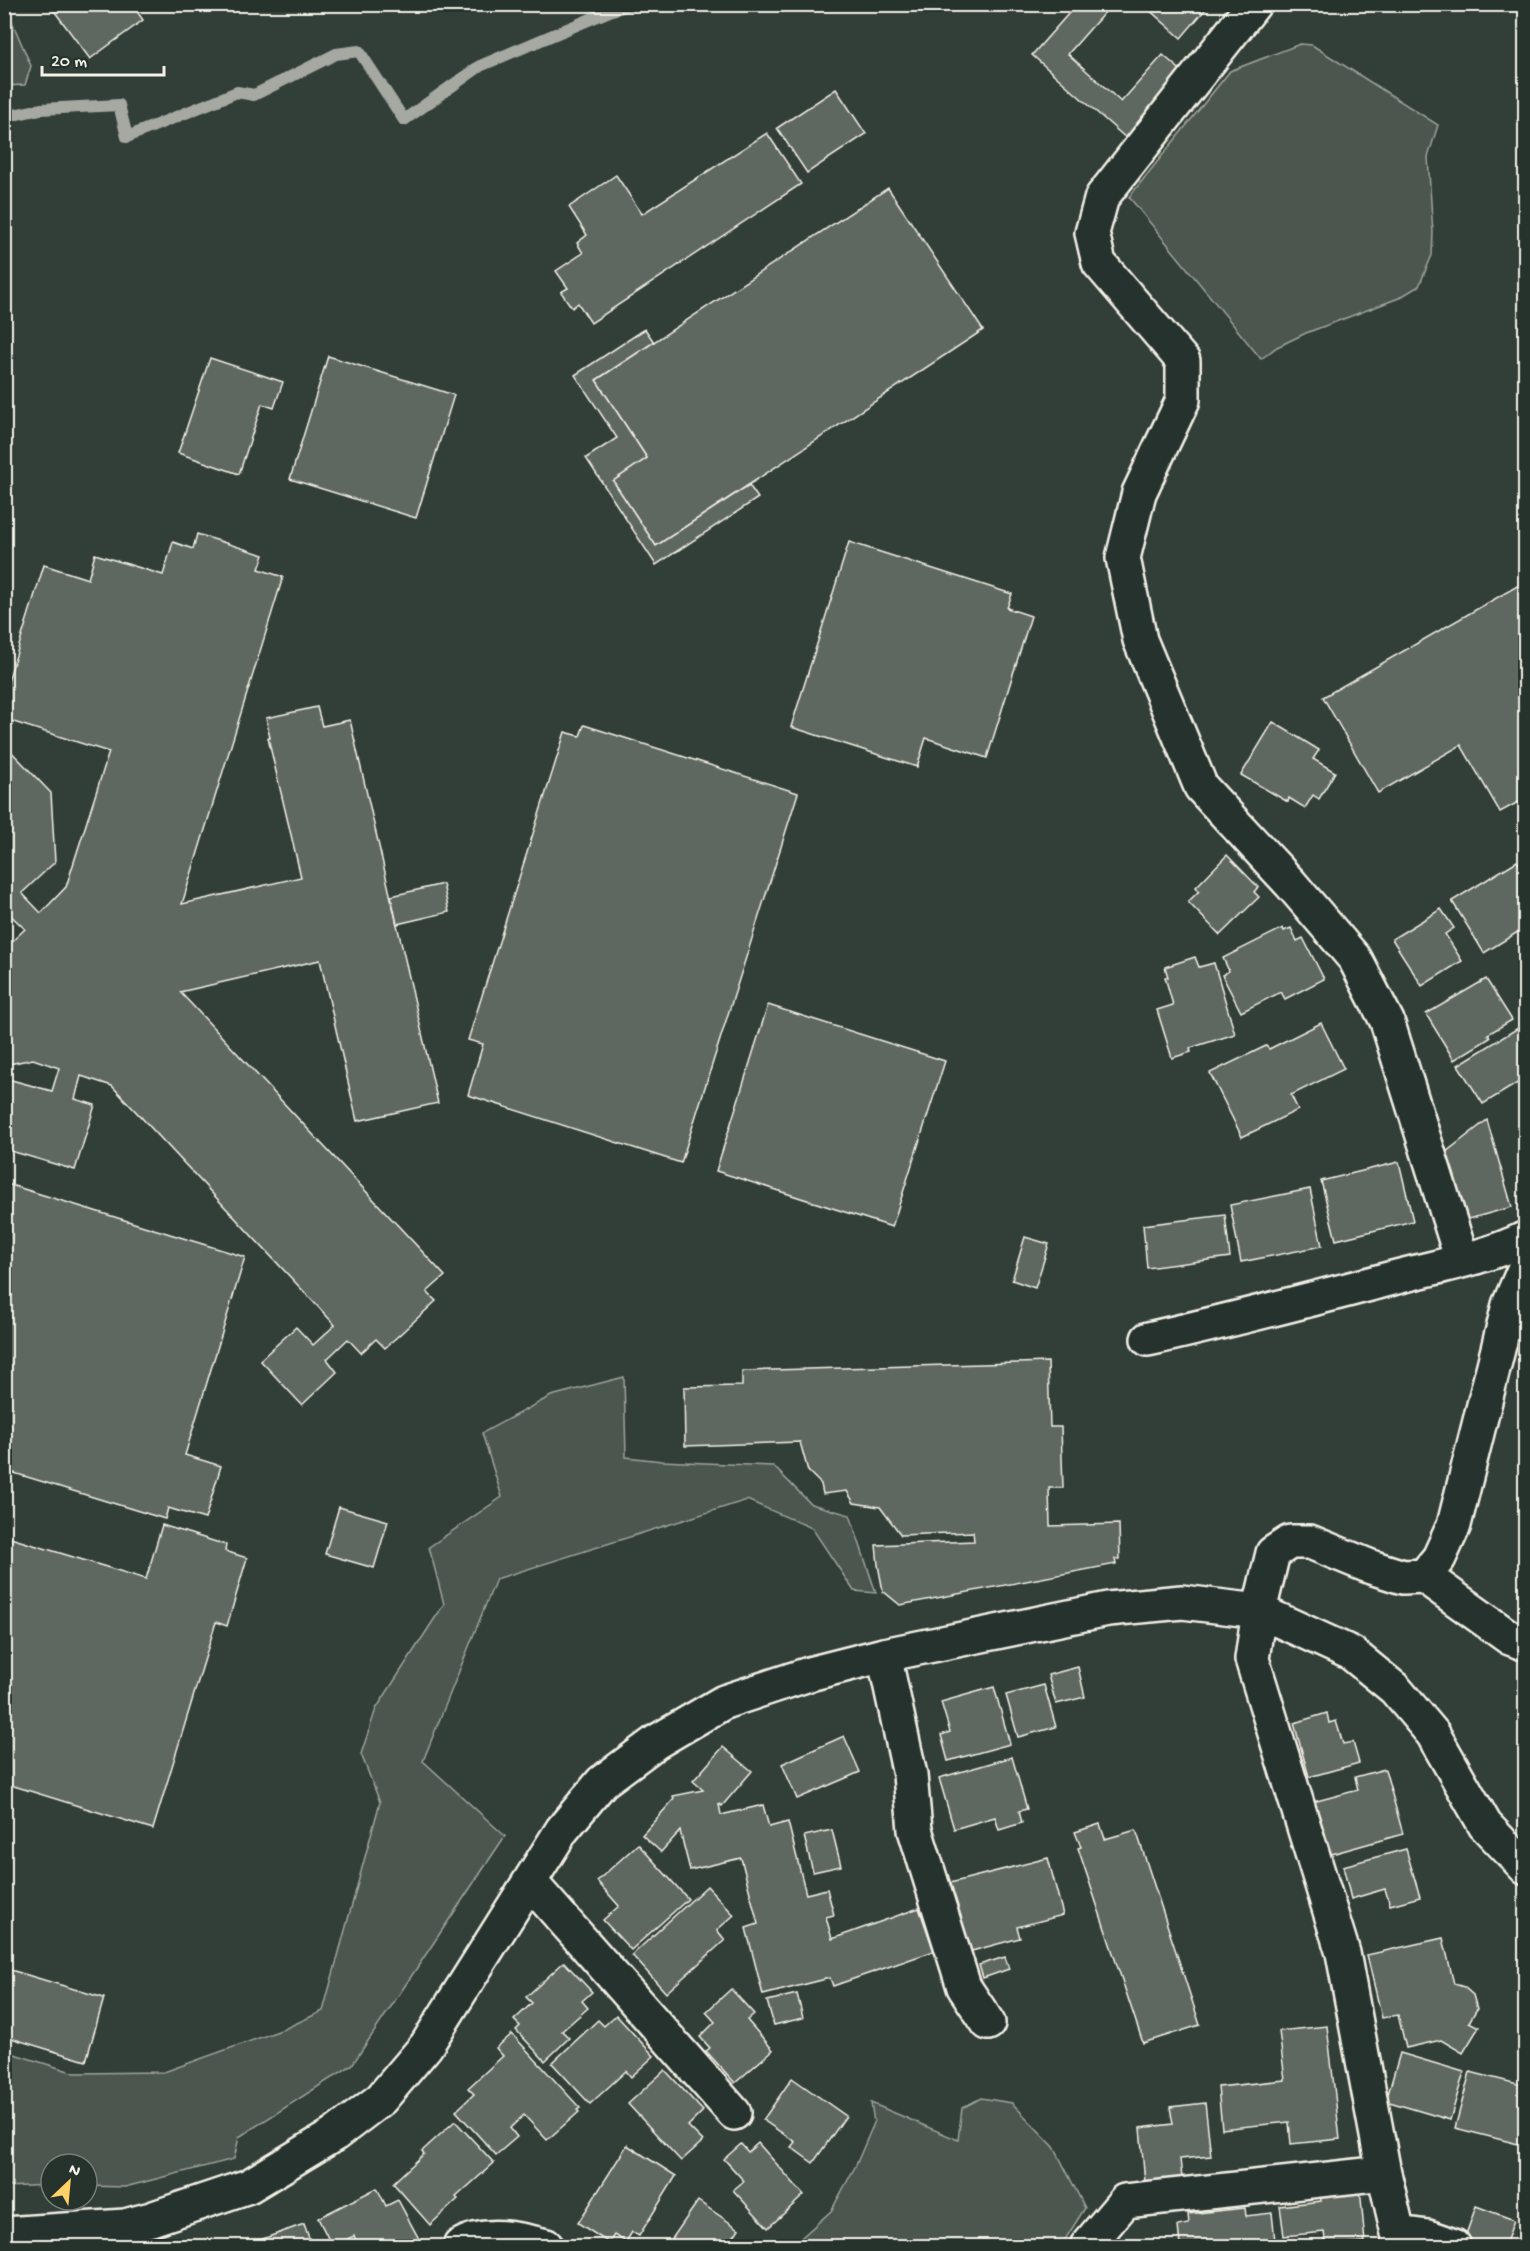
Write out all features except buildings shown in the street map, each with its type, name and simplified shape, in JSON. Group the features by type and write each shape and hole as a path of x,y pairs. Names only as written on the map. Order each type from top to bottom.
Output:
{"street":[{"path":"1254,4 1102,197 1092,233 1098,263 1183,361 1183,400 1139,493 1123,558 1140,640 1201,787 1291,884 1355,958 1387,1021 1462,1260"},
{"path":"1148,1339 1231,1320 1462,1260 1526,1238"},
{"path":"1424,1576 1439,1558 1454,1525 1509,1305 1526,1265"},
{"path":"1454,2247 1428,2237 1399,2240 1384,2173 1343,1953 1252,1659 1258,1611 1273,1553 1290,1542 1310,1542 1371,1567 1403,1576 1424,1576 1510,1638 1526,1644"},
{"path":"4,2234 126,2236 249,2186 335,2134 381,2098 426,2046 561,1830 602,1782 656,1742 724,1702 809,1674 884,1655 1108,1609 1182,1602 1258,1611 1351,1653 1395,1689 1433,1734 1485,1826 1526,1868"},
{"path":"884,1655 910,1775 915,1830 964,1987 988,2023"},
{"path":"530,1882 734,2113"},
{"path":"1087,2247 1125,2201 1384,2173"},
{"path":"460,2247 468,2242 501,2237 546,2247"}],"shaded area":[{"path":"5,5 31,66 25,85 5,86"},
{"path":"1300,44 1312,45 1438,125 1428,157 1433,233 1432,255 1419,286 1399,298 1306,333 1277,347 1261,359 1129,197 1230,71"},
{"path":"624,1377 626,1457 773,1466 811,1504 850,1515 876,1593 854,1591 812,1528 747,1500 496,1579 423,1761 505,1836 352,2065 239,2137 234,2159 125,2187 99,2186 99,2152 39,2152 39,2186 5,2187 5,2051 75,2073 164,2072 284,2029 323,2011 380,1802 361,1754 376,1709 444,1604 429,1547 502,1497 482,1433 551,1396"},
{"path":"981,2098 1012,2103 1054,2147 1085,2208 1061,2246 792,2246 831,2211 856,2165 874,2123 871,2103 958,2140 962,2108"}],"waterway":[{"path":"4,117 41,109 119,105 127,137 237,92 254,95 336,54 359,51 404,120 480,66 612,10 633,4"}]}
